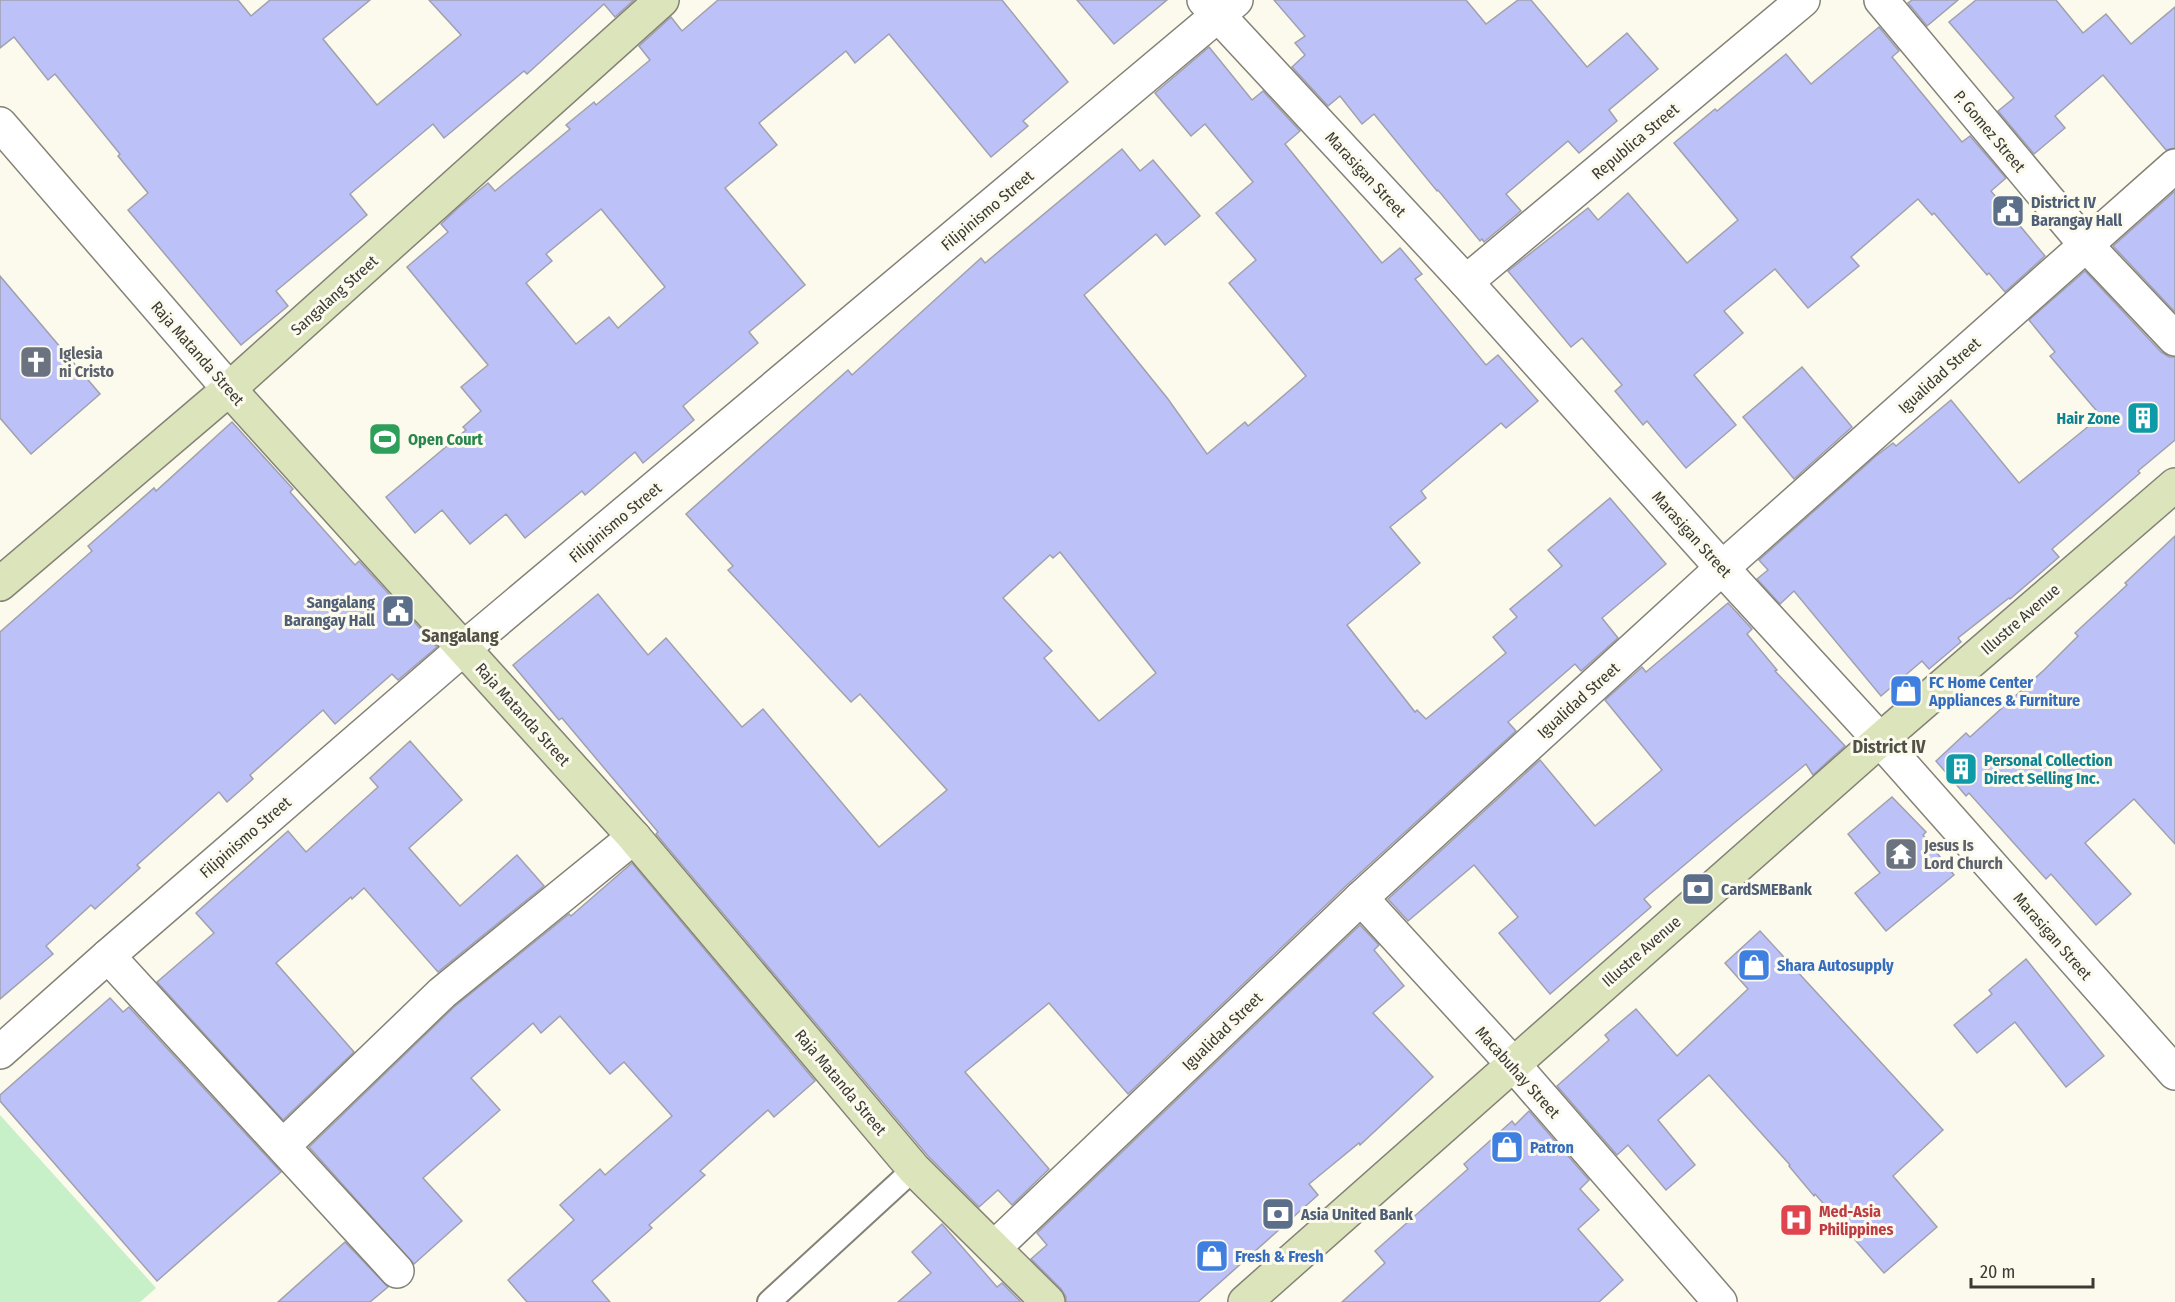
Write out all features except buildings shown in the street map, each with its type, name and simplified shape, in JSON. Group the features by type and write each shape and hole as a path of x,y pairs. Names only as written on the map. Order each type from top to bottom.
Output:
{"street":[{"name":"Sangalang Street","path":"0,584 229,389 662,0"},
{"name":"Republica Street","path":"1466,282 1803,0"},
{"name":"P. Gomez Street","path":"1881,0 2085,244 2175,339"},
{"name":"Marasigan Street","path":"1219,6 1722,568 1880,740 2175,1073"},
{"name":"Filipinismo Street","path":"0,1052 464,648 1219,6"},
{"name":"Raja Matanda Street","path":"0,124 229,389 634,837 914,1169 1048,1302"},
{"name":"Igualidad Street","path":"994,1248 1361,898 1722,568 2175,166"},
{"name":"Illustre Avenue","path":"1245,1302 1880,740 2175,485"},
{"path":"283,1146 442,993 634,837"},
{"name":"Macabuhay Street","path":"1361,898 1513,1064 1720,1302"},
{"path":"108,956 397,1271"}],"lane":[{"path":"770,1302 914,1169"}],"green space":[{"path":"0,1115 156,1288 140,1302 0,1302"}],"place":[{"name":"District IV Barangay Hall","path":"2008,211"},
{"name":"Iglesia ni Cristo","path":"36,362"},
{"name":"Hair Zone","path":"2143,418"},
{"name":"Open Court","path":"385,439"},
{"name":"Sangalang Barangay Hall","path":"398,611"},
{"name":"FC Home Center Appliances & Furniture","path":"1906,691"},
{"name":"Personal Collection Direct Selling Inc.","path":"1961,769"},
{"name":"Jesus Is Lord Church","path":"1901,854"},
{"name":"CardSMEBank","path":"1698,889"},
{"name":"Shara Autosupply","path":"1754,965"},
{"name":"Patron","path":"1507,1147"},
{"name":"Asia United Bank","path":"1278,1214"},
{"name":"Med-Asia Philippines","path":"1796,1220"},
{"name":"Fresh & Fresh","path":"1212,1256"}],"district":[{"name":"Sangalang","path":"460,636"},
{"name":"District IV","path":"1889,747"}]}
